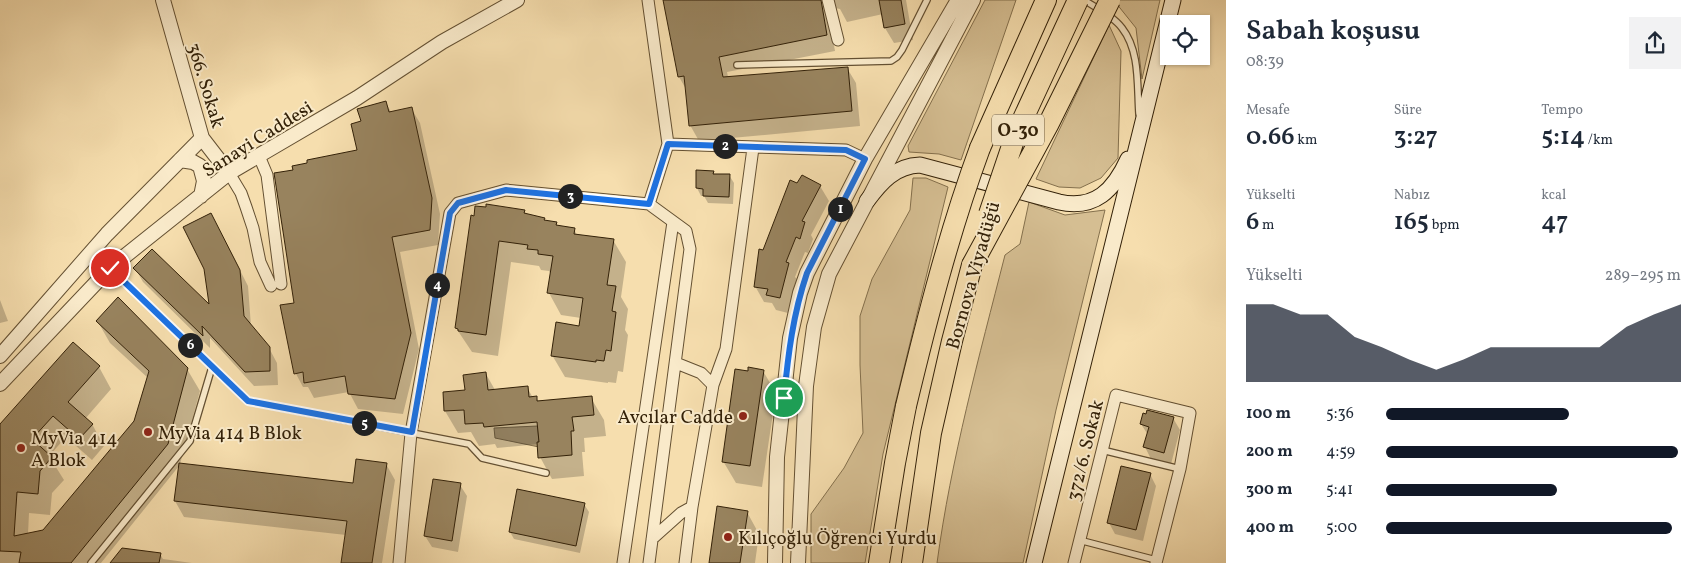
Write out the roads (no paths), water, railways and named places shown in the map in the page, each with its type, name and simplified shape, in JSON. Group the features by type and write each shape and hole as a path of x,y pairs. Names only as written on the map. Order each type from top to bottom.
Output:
{"highway":[{"name":"O-30","path":"980,148 1034,0"},
{"name":"Bornova Viyadüğü","path":"879,563 906,406 948,243 980,148 1046,0"},
{"name":"Bornova Viyadüğü","path":"912,563 931,433 972,265 1016,134 1078,0"},
{"path":"972,265 1048,125 1110,0"}],"main road":[{"path":"1034,563 1173,0"},
{"path":"867,201 889,176 901,169 920,165 1071,204 1090,202 1106,193 1112,187 1123,170 1140,131"}],"street":[{"name":"366. Sokak","path":"163,0 202,138 229,173"},
{"name":"Sanayi Caddesi","path":"0,384 110,268 229,173 357,98 442,42 517,0"},
{"path":"648,0 668,144 649,204"},
{"path":"828,0 838,40"},
{"path":"775,563 777,457 790,338 800,293 807,273 865,159 958,0"},
{"path":"798,563 806,386 814,327 829,274 974,0"},
{"name":"Sanayi Caddesi","path":"0,356 106,234 202,138"},
{"path":"668,144 846,150 865,159"},
{"path":"685,563 692,507 713,384 726,349 753,148"},
{"path":"229,173 244,200 253,228 260,262 276,285 267,175 259,156"},
{"path":"180,160 193,162 200,166 204,181 201,196"},
{"path":"399,563 412,432 450,213 458,203 506,190 649,204 686,231 690,249 649,563"},
{"path":"623,563 673,222"},
{"path":"676,363 702,373 713,384"},
{"name":"372/6. Sokak","path":"1074,563 1116,395 1190,413 1180,469 1156,562"},
{"path":"652,539 681,513 692,507"}],"lane":[{"path":"738,65 891,61 902,50 927,0"},
{"path":"1084,0 1121,26 1135,52 1140,131"},
{"path":"110,268 248,401 470,444 482,458 546,472"},
{"path":"91,563 190,441 212,367"},
{"path":"1102,450 1180,469"},
{"path":"1080,540 1156,562"}],"place":[{"name":"Avcılar Cadde","path":"743,416"},
{"name":"MyVia 414 B Blok","path":"148,432"},
{"name":"MyVia 414 A Blok","path":"21,448"},
{"name":"Kılıçoğlu Öğrenci Yurdu","path":"728,537"}]}
